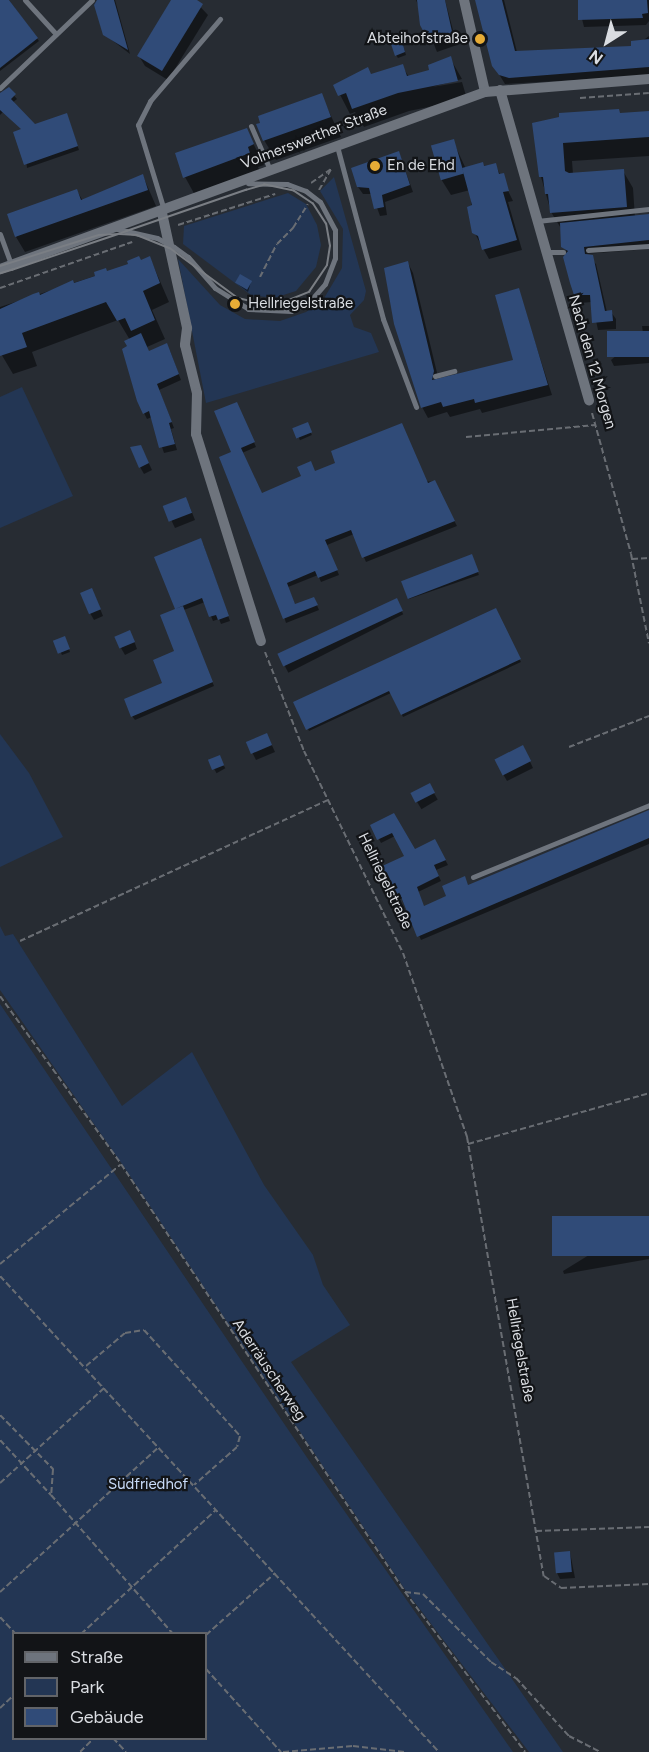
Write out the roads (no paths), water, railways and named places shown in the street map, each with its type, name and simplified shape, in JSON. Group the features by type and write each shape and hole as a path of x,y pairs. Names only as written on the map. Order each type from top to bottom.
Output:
{"street":[{"path":"464,0 485,92"},
{"name":"Volmerswerther Straße","path":"0,269 109,228 163,212 336,145 485,92 649,79"},
{"name":"Nach den 12 Morgen","path":"500,90 589,401"},
{"path":"163,212 196,393 196,434 261,641"}],"lane":[{"path":"26,0 56,34"},
{"path":"0,88 92,0"},
{"path":"163,212 138,125 150,100 220,19"},
{"path":"250,126 270,170"},
{"path":"336,145 383,319 409,383 416,407"},
{"path":"109,228 157,238 170,245 188,257 228,298 258,312 291,311 318,293 335,258 335,230 329,215 313,197 276,183 256,181 219,190"},
{"path":"537,221 649,209"},
{"path":"0,234 11,265"},
{"path":"588,250 649,246"},
{"path":"546,252 562,252"},
{"path":"435,375 453,371"},
{"path":"473,876 649,805"}],"tram line":[{"path":"0,266 99,235 120,234 137,235 170,248 238,298 274,306 309,292 327,265 330,246 326,224 313,204 294,191 265,185 247,190 120,234 0,274"}],"place":[{"name":"Abteihofstraße","path":"480,39"},
{"name":"En de Ehd","path":"375,166"},
{"name":"Hellriegelstraße","path":"235,304"}],"park label":[{"name":"Südfriedhof","path":"148,1485"}]}
